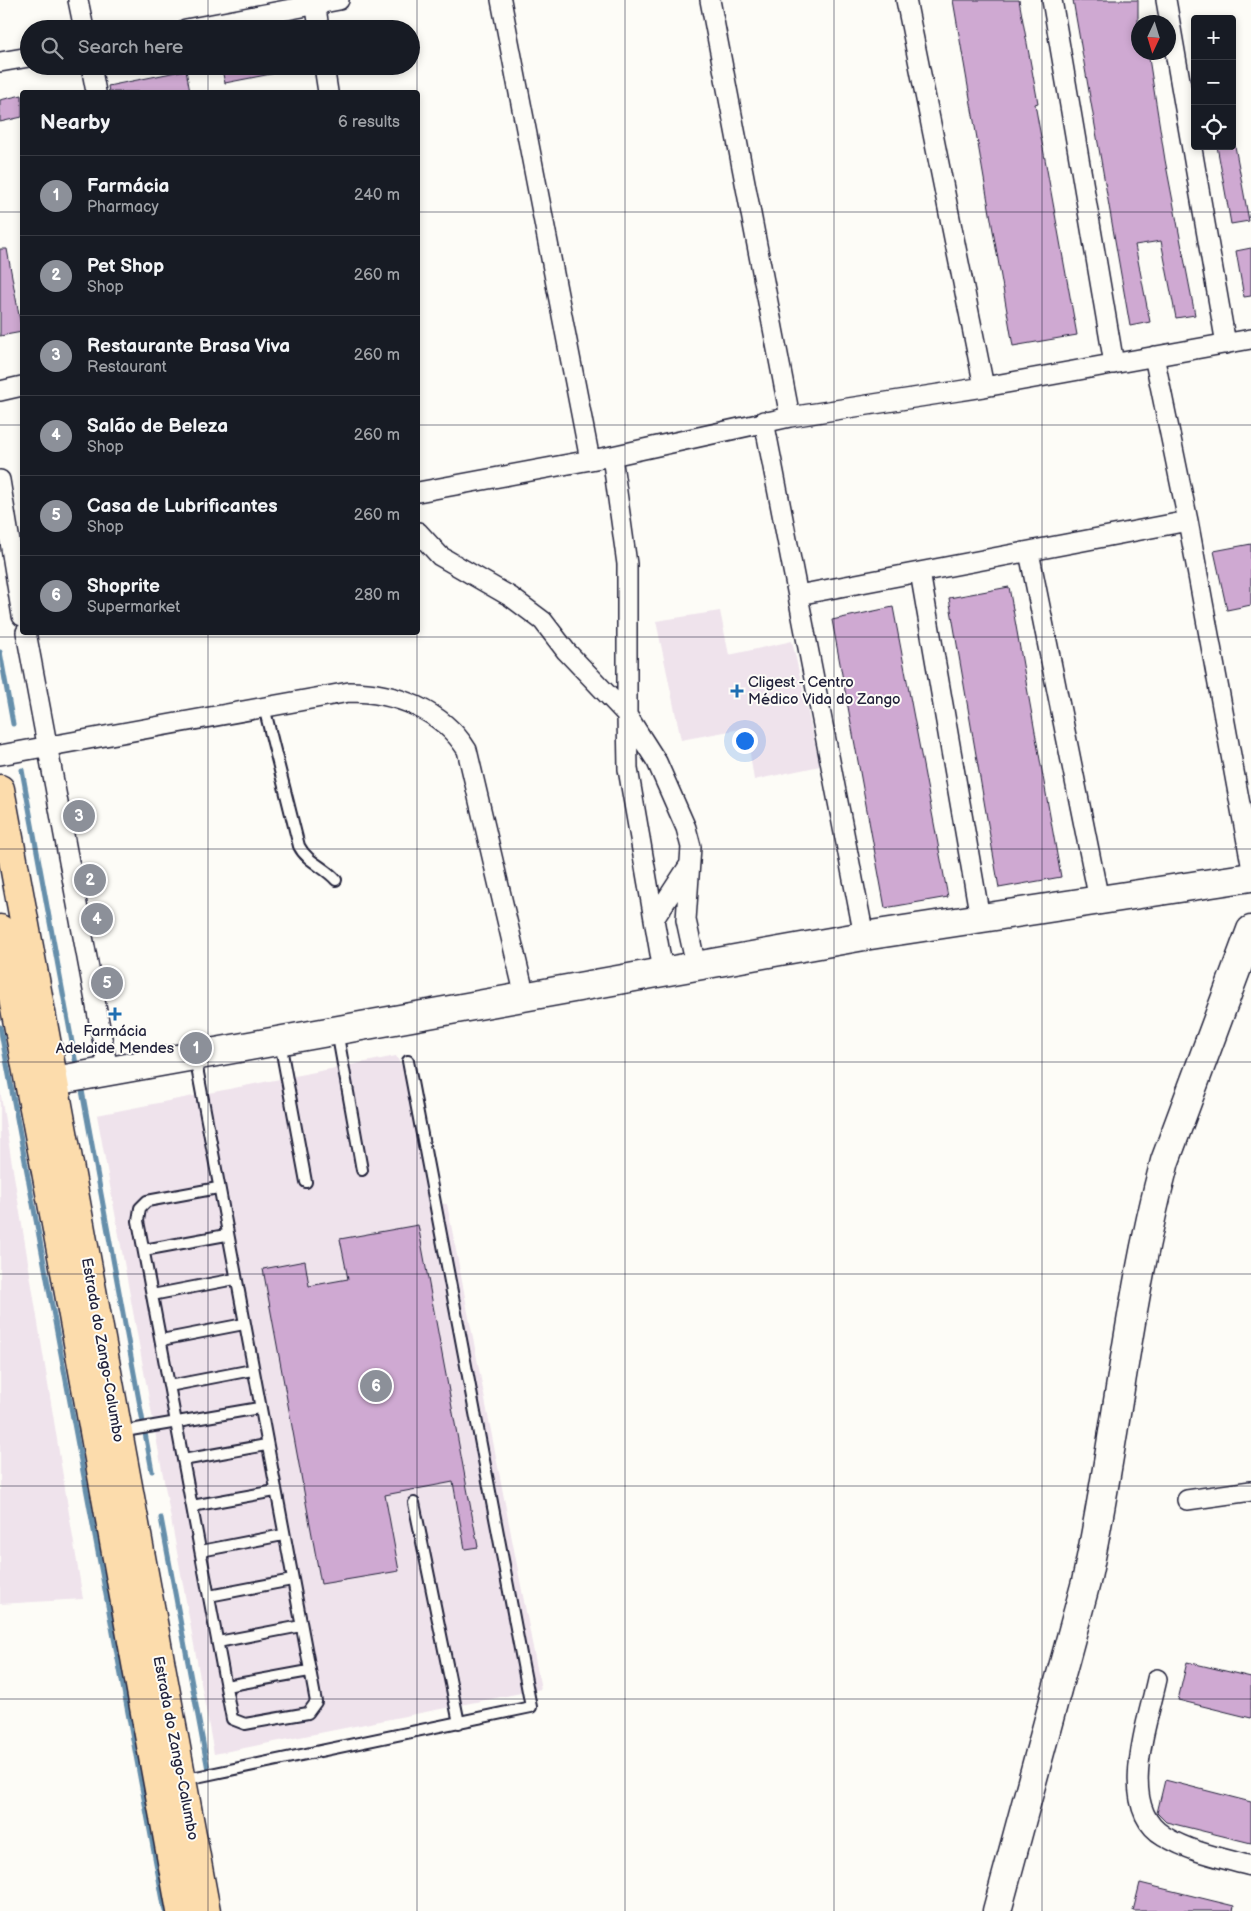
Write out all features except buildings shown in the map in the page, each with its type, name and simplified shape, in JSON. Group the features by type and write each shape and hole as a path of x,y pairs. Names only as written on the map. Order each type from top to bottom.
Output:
{"main road":[{"name":"Estrada do Zango-Calumbo","path":"0,789 80,1076 127,1431 182,1780 206,1911"},
{"path":"0,929 66,1277 181,1911"}],"street":[{"path":"78,0 82,20"},
{"path":"231,20 339,0"},
{"path":"501,0 590,460"},
{"path":"710,0 790,416"},
{"path":"906,0 984,387"},
{"path":"1052,0 1114,364"},
{"path":"1166,0 1226,344"},
{"path":"316,3 318,20"},
{"path":"0,62 20,59"},
{"path":"93,75 96,90"},
{"path":"325,75 328,90"},
{"path":"420,492 612,456 790,416 984,387 1251,339"},
{"path":"1154,356 1188,521 1251,864"},
{"path":"0,391 20,386"},
{"path":"764,421 864,936"},
{"path":"612,456 627,564 628,769 663,971"},
{"path":"0,480 19,573 20,587"},
{"path":"798,595 1188,521"},
{"path":"420,534 440,556 511,597 543,622 566,651 627,715 657,762 686,828 690,847 686,920 696,966"},
{"path":"1029,552 1099,900"},
{"path":"920,572 980,918"},
{"path":"27,635 46,746 80,1076 864,936 1251,877"},
{"path":"13,753 349,692 368,692 417,706 441,719 458,734 468,750 525,997"},
{"path":"654,919 689,866"},
{"path":"646,874 686,920"},
{"path":"997,1911 1086,1582 1098,1528 1143,1258 1165,1161 1251,930"},
{"path":"1187,1500 1251,1491"},
{"path":"1157,1679 1136,1784 1142,1810 1150,1825 1163,1836 1187,1847 1251,1866"}],"lane":[{"path":"264,708 299,846 303,854 329,872 336,880"},
{"path":"336,1030 362,1170"},
{"path":"280,1040 306,1182"},
{"path":"195,1055 226,1234 316,1702 308,1713 245,1724 232,1718 138,1220 140,1208 147,1201 218,1188"},
{"path":"182,1780 531,1707 408,1061"},
{"path":"144,1250 226,1234"},
{"path":"152,1295 235,1280"},
{"path":"161,1340 244,1324"},
{"path":"169,1386 252,1370"},
{"path":"127,1431 259,1408"},
{"path":"183,1460 266,1445"},
{"path":"192,1506 275,1491"},
{"path":"414,1503 459,1723"},
{"path":"201,1551 284,1535"},
{"path":"209,1596 292,1580"},
{"path":"218,1642 301,1626"},
{"path":"226,1686 309,1671"}],"shaded area":[{"name":"Cligest - Centro Médico Vida do Zango","path":"720,611 729,655 792,641 820,766 754,780 746,728 681,740 656,621"},
{"path":"396,1056 412,1084 428,1203 447,1204 541,1689 214,1754 97,1115"},
{"path":"0,1090 83,1599 0,1604"}],"waterway":[{"path":"0,652 13,724"},
{"path":"22,770 76,1064"},
{"path":"0,1027 165,1911"},
{"path":"81,1085 152,1471"},
{"path":"161,1518 209,1775"}],"place":[{"name":"Cligest - Centro Médico Vida do Zango","path":"737,691"},
{"name":"Restaurante Brasa Viva","path":"79,816"},
{"name":"Pet Shop","path":"90,880"},
{"name":"Salão de Beleza","path":"97,919"},
{"name":"Casa de Lubrificantes","path":"107,983"},
{"name":"Farmácia Adelaide Mendes","path":"115,1014"},
{"name":"Farmácia","path":"196,1048"},
{"name":"Shoprite","path":"376,1386"}]}
